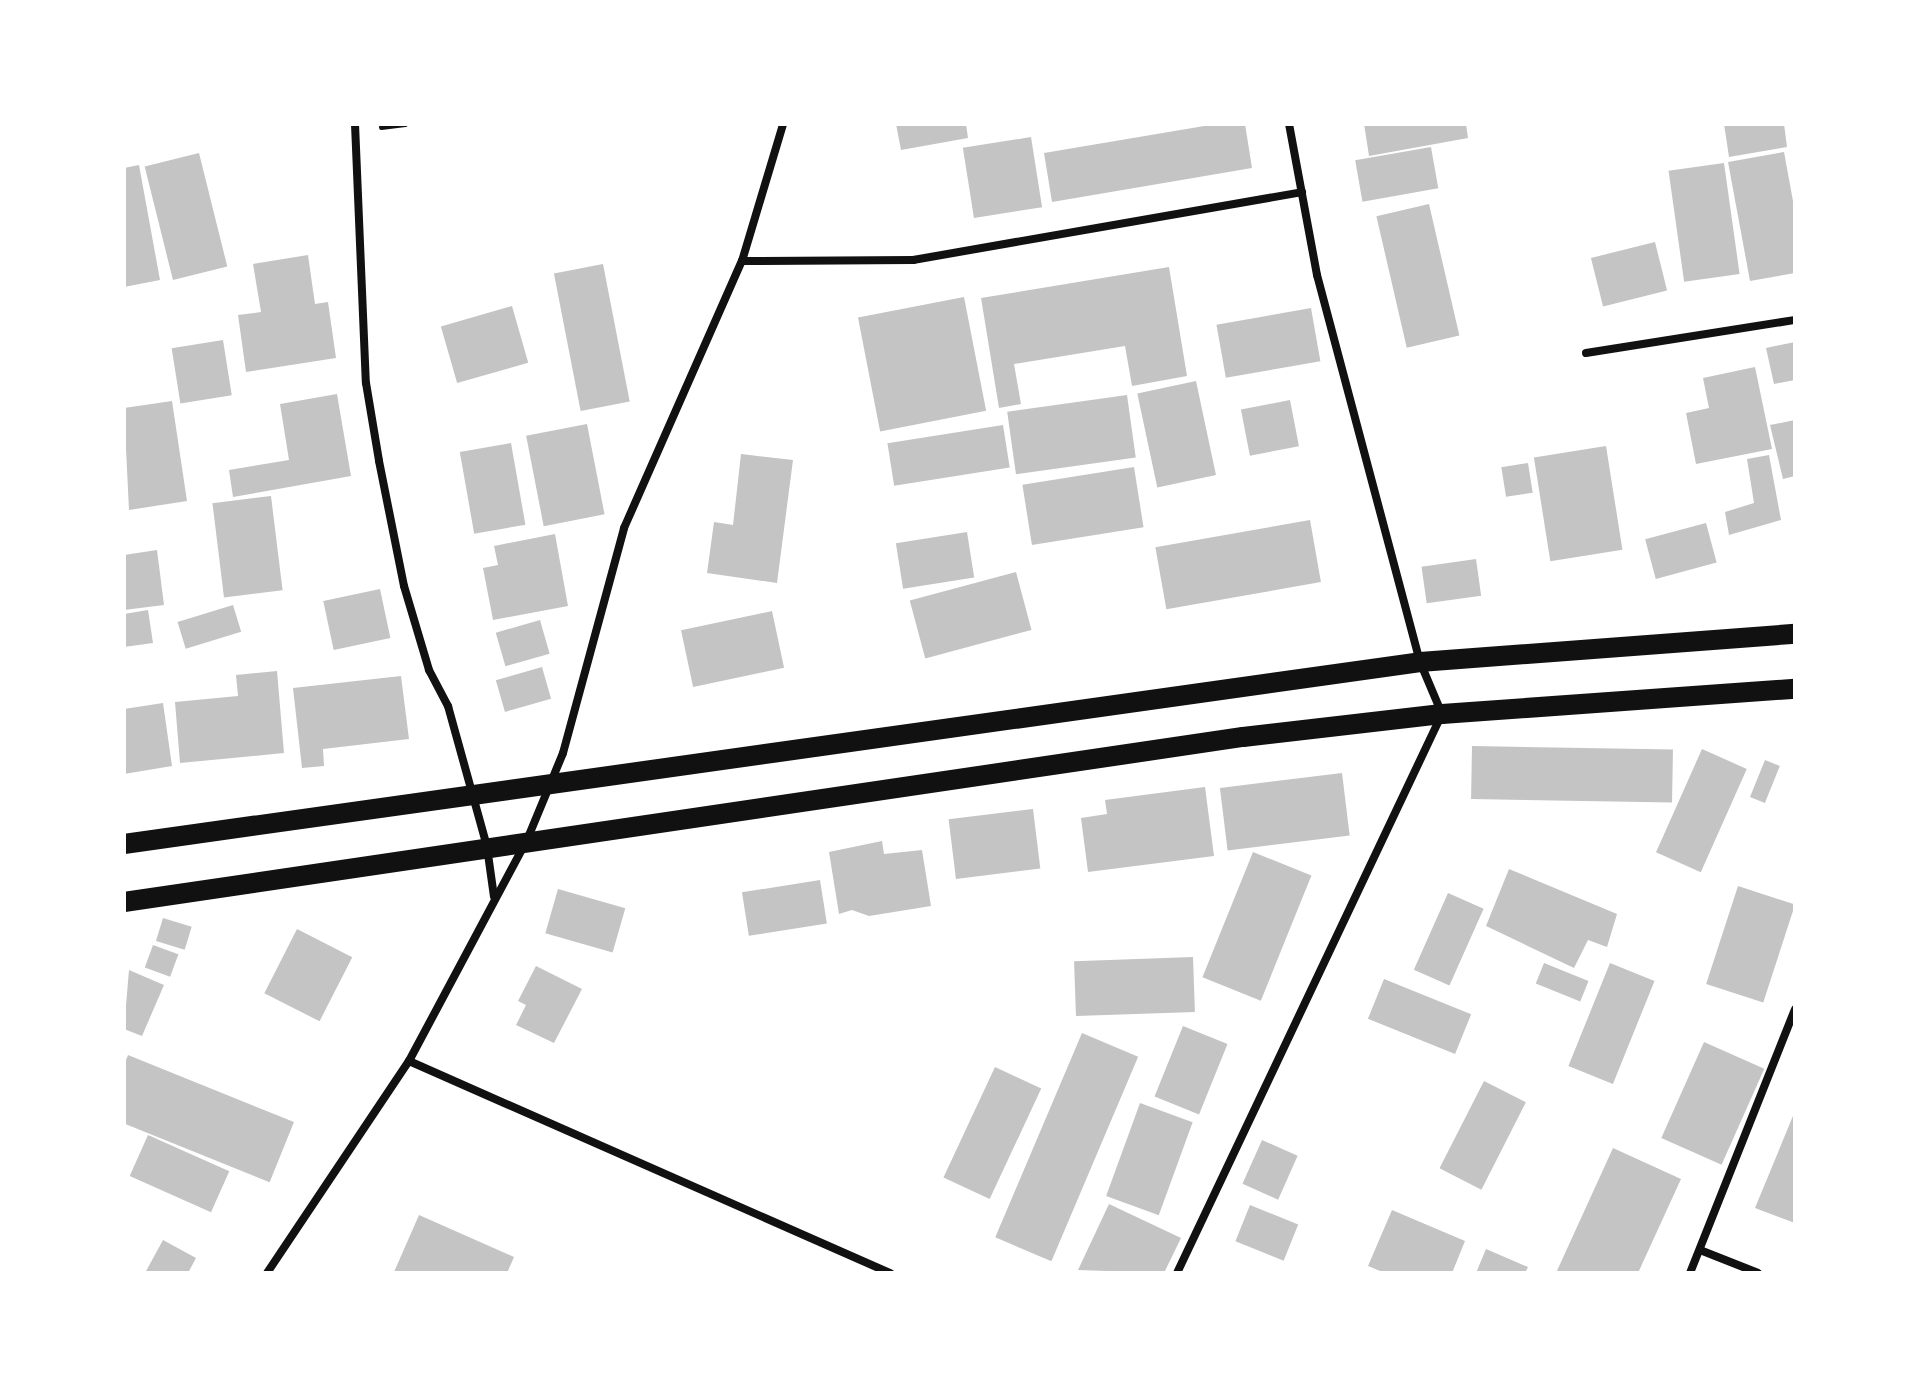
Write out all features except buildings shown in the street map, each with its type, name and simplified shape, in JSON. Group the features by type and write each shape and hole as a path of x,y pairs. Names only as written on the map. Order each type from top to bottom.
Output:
{"main road":[{"path":"124,844 546,788 1420,662 1795,634"},
{"path":"124,902 527,840 1243,737 1442,714 1795,689"}],"street":[{"path":"355,124 366,383 379,461 404,586 429,670 448,706 487,847 494,897"},
{"path":"267,1273 409,1061 527,840 563,753 624,528 742,261 783,124"},
{"path":"1177,1273 1442,714 1420,662 1317,275 1289,124"},
{"path":"742,261 913,260 1302,192"},
{"path":"1586,353 1795,320"},
{"path":"1690,1273 1795,1009"},
{"path":"409,1061 890,1273"},
{"path":"1700,1250 1758,1273"}]}
